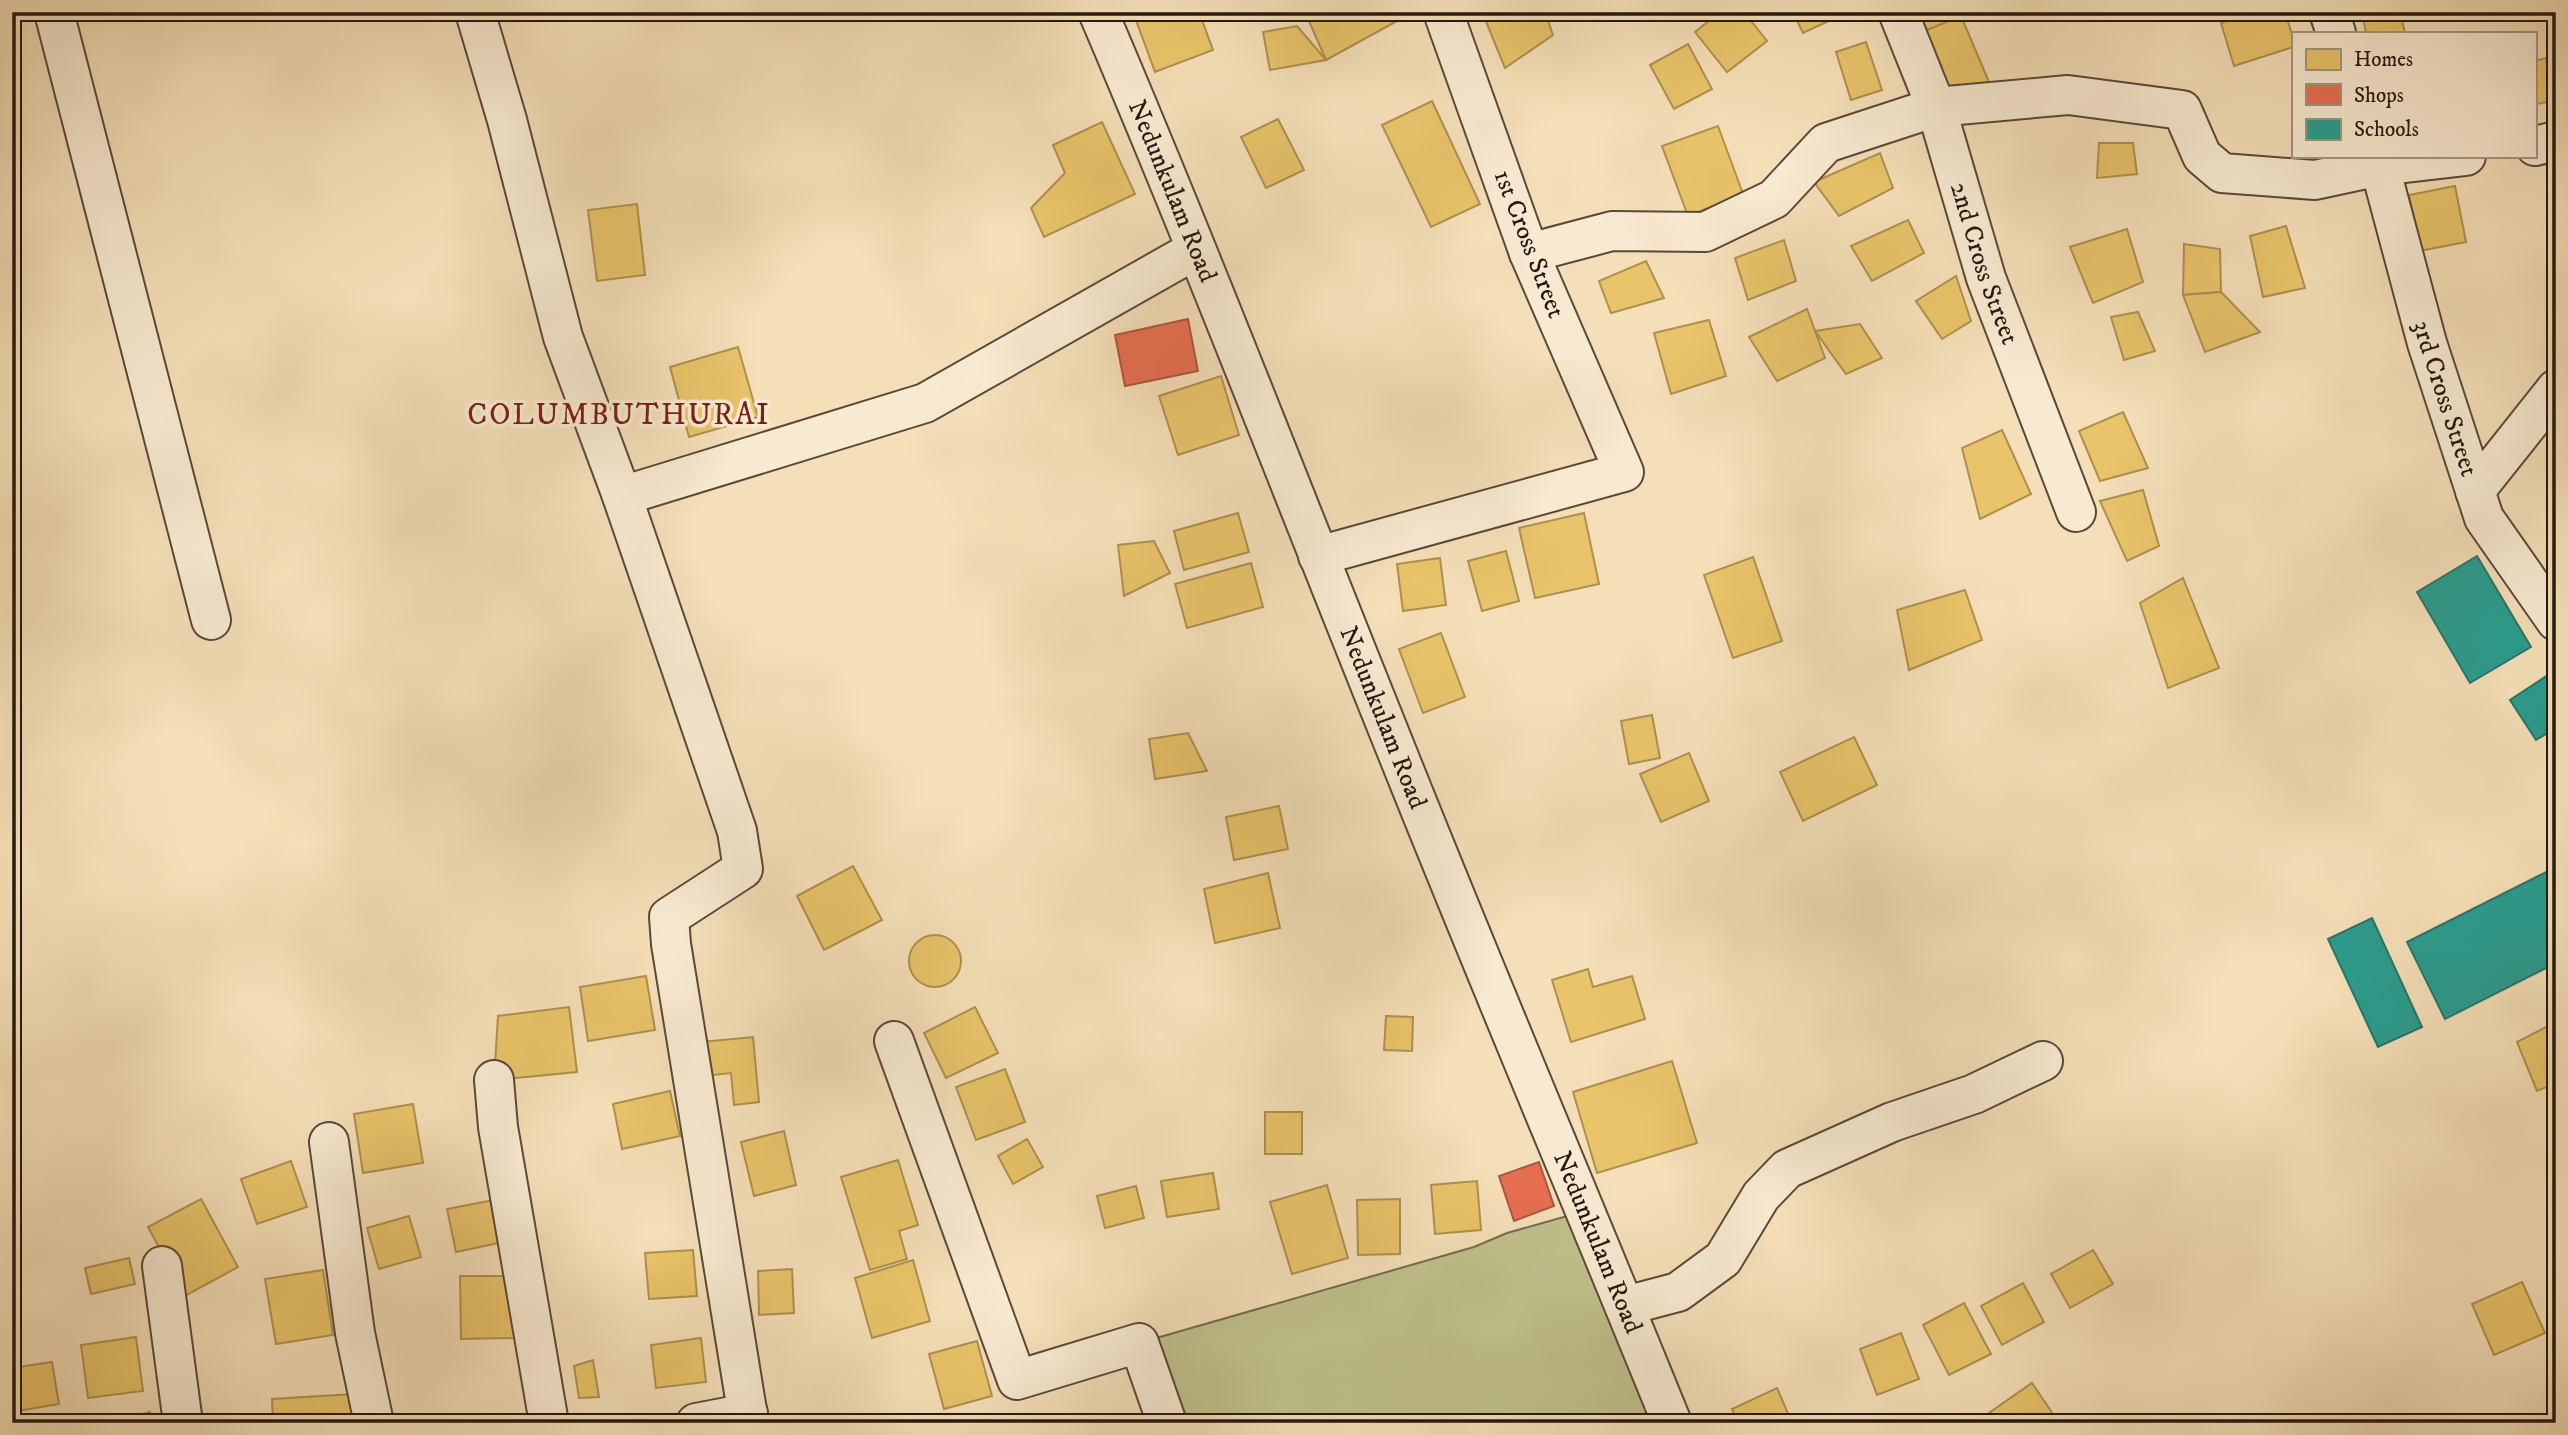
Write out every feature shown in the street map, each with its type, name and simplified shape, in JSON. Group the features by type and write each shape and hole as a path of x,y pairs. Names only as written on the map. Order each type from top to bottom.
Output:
{"street":[{"path":"54,12 211,620"},
{"path":"475,12 507,120 563,337 622,496 737,831 743,869 669,917 671,944 749,1418 696,1423"},
{"name":"Nedunkulam Road","path":"1098,12 1271,431 1318,556 1494,995 1672,1423"},
{"name":"1st Cross Street","path":"1318,556 1624,472 1529,253 1443,12"},
{"name":"2nd Cross Street","path":"1898,12 1936,107 1986,278 2076,512"},
{"path":"2329,12 2336,32"},
{"path":"1529,253 1612,231 1705,232 1774,199 1826,143 1936,107 2068,95 2182,110 2202,156 2222,173 2315,180 2378,161 2431,158"},
{"path":"2536,146 2556,141"},
{"name":"3rd Cross Street","path":"2378,161 2427,342 2484,518 2556,621"},
{"path":"622,496 925,403 1195,250"},
{"path":"2475,491 2556,389"},
{"path":"894,1041 1017,1380 1139,1343 1167,1423"},
{"path":"1625,1306 1678,1293 1723,1259 1761,1196 1787,1170 1892,1122 1974,1094 2043,1061"},
{"path":"495,1080 498,1127 549,1423"},
{"path":"328,1142 355,1333 374,1423"},
{"path":"162,1266 183,1423"}],"green space":[{"path":"1585,1211 1672,1423 1167,1423 1139,1343 1474,1247 1507,1233"}],"building: Homes":[{"path":"1133,12 1199,12 1213,50 1155,72"},
{"path":"1305,12 1407,12 1408,15 1326,60"},
{"path":"1482,12 1545,12 1553,35 1505,68"},
{"path":"1720,12 1744,12 1767,41 1727,72 1695,32"},
{"path":"1793,12 1848,12 1803,33"},
{"path":"1912,12 1959,12 1961,16 1920,33"},
{"path":"2254,12 2285,12 2292,35 2292,47 2234,66 2221,23"},
{"path":"2362,12 2400,12 2405,32 2366,32"},
{"path":"1961,16 1989,82 1948,99 1920,33"},
{"path":"1297,26 1326,60 1270,70 1263,32"},
{"path":"1866,42 1882,90 1851,100 1836,52"},
{"path":"1688,44 1712,89 1674,109 1650,65"},
{"path":"2546,58 2554,101 2536,104 2536,61"},
{"path":"1432,101 1480,204 1431,227 1382,125"},
{"path":"1278,119 1304,170 1266,188 1241,137"},
{"path":"1102,122 1135,194 1044,237 1031,208 1065,173 1053,145"},
{"path":"1718,126 1743,194 1688,216 1662,146"},
{"path":"2099,143 2133,143 2137,174 2097,178"},
{"path":"1880,153 1893,188 1839,216 1814,182"},
{"path":"2455,186 2466,242 2419,251 2409,195"},
{"path":"637,204 645,275 597,281 588,210"},
{"path":"1908,220 1924,253 1872,281 1851,246"},
{"path":"2286,226 2305,288 2263,297 2250,236"},
{"path":"2127,229 2143,282 2093,303 2070,247"},
{"path":"1784,240 1796,281 1748,300 1735,258"},
{"path":"2184,244 2220,249 2221,292 2183,295"},
{"path":"1646,261 1664,298 1611,313 1599,281"},
{"path":"1956,276 1971,321 1942,339 1916,301"},
{"path":"2221,292 2260,332 2205,352 2183,295"},
{"path":"1807,309 1825,358 1777,381 1749,337"},
{"path":"2138,312 2155,351 2124,360 2111,317"},
{"path":"1709,320 1726,376 1671,394 1654,333"},
{"path":"1860,324 1882,358 1846,374 1815,331"},
{"path":"738,347 758,417 689,437 670,367"},
{"path":"1221,376 1239,435 1178,455 1159,396"},
{"path":"2123,412 2148,468 2100,481 2079,431"},
{"path":"2002,430 2031,494 1980,519 1962,448"},
{"path":"2143,490 2159,546 2127,561 2100,501"},
{"path":"1238,513 1249,552 1184,570 1174,531"},
{"path":"1584,513 1599,584 1535,598 1519,528"},
{"path":"1154,541 1170,573 1124,596 1118,545"},
{"path":"1506,551 1519,601 1482,611 1468,561"},
{"path":"1753,557 1782,641 1733,658 1704,575"},
{"path":"1440,558 1446,605 1403,611 1397,564"},
{"path":"1251,563 1263,607 1187,628 1175,584"},
{"path":"2183,578 2219,668 2168,688 2140,603"},
{"path":"1965,590 1982,640 1909,670 1897,610"},
{"path":"1441,633 1465,697 1423,713 1399,649"},
{"path":"1652,715 1660,758 1629,764 1621,721"},
{"path":"1188,733 1207,771 1155,779 1149,739"},
{"path":"1854,737 1877,785 1803,821 1780,772"},
{"path":"1689,753 1709,801 1661,822 1640,774"},
{"path":"1279,806 1288,849 1234,860 1226,817"},
{"path":"853,866 882,920 824,950 797,896"},
{"path":"1268,873 1280,928 1215,943 1204,889"},
{"path":"935,935 945,937 953,943 959,951 959,971 953,979 945,985 935,987 925,985 917,979 911,971 909,961 911,951 917,943 925,937"},
{"path":"1588,969 1593,987 1632,976 1645,1019 1571,1042 1552,980"},
{"path":"646,976 655,1030 588,1041 580,987"},
{"path":"569,1007 577,1072 494,1080 498,1016"},
{"path":"975,1007 998,1053 946,1078 924,1033"},
{"path":"1386,1016 1413,1017 1412,1051 1384,1050"},
{"path":"2554,1023 2556,1083 2537,1091 2517,1042"},
{"path":"753,1037 759,1102 734,1105 731,1073 704,1076 702,1042"},
{"path":"1672,1061 1697,1143 1597,1173 1573,1092"},
{"path":"1005,1069 1025,1122 976,1140 956,1087"},
{"path":"670,1091 680,1136 622,1149 613,1104"},
{"path":"413,1104 423,1163 363,1173 354,1114"},
{"path":"1265,1112 1302,1112 1302,1154 1265,1154"},
{"path":"784,1131 796,1185 754,1196 741,1142"},
{"path":"1027,1139 1043,1167 1013,1184 998,1156"},
{"path":"898,1160 918,1225 899,1231 907,1259 870,1270 841,1177"},
{"path":"291,1161 307,1207 257,1224 241,1179"},
{"path":"1213,1173 1219,1209 1167,1217 1161,1181"},
{"path":"1477,1181 1481,1230 1435,1234 1431,1185"},
{"path":"1327,1185 1348,1258 1292,1274 1270,1202"},
{"path":"1136,1186 1144,1218 1105,1228 1097,1196"},
{"path":"201,1199 238,1267 185,1296 148,1227"},
{"path":"499,1199 508,1241 456,1252 447,1209"},
{"path":"1400,1199 1400,1254 1358,1255 1357,1200"},
{"path":"409,1216 421,1257 379,1269 367,1228"},
{"path":"693,1250 697,1296 649,1299 645,1253"},
{"path":"2093,1250 2113,1284 2070,1308 2051,1274"},
{"path":"129,1258 135,1284 91,1294 85,1268"},
{"path":"913,1260 930,1321 872,1338 855,1278"},
{"path":"792,1269 794,1313 759,1315 758,1271"},
{"path":"323,1270 333,1335 276,1344 265,1279"},
{"path":"460,1276 516,1276 516,1338 461,1339"},
{"path":"2522,1282 2545,1333 2494,1355 2472,1304"},
{"path":"2023,1283 2044,1322 2002,1345 1981,1306"},
{"path":"1964,1303 1991,1354 1949,1375 1923,1325"},
{"path":"1901,1333 1919,1379 1877,1395 1860,1349"},
{"path":"136,1337 143,1391 88,1398 81,1345"},
{"path":"701,1338 706,1382 656,1388 651,1345"},
{"path":"977,1341 992,1396 944,1409 929,1354"},
{"path":"593,1360 599,1397 579,1398 574,1366"},
{"path":"52,1362 59,1404 12,1412 12,1368"},
{"path":"2032,1383 2059,1423 1991,1423 1986,1415"},
{"path":"1777,1388 1792,1423 1738,1423 1732,1409"},
{"path":"353,1394 354,1423 273,1423 272,1399"},
{"path":"150,1412 153,1423 120,1423 119,1420"},
{"path":"1063,1415 1064,1423 1030,1423"}],"building: Shops":[{"path":"1188,319 1198,371 1125,386 1115,335"},
{"path":"1539,1162 1554,1206 1514,1221 1499,1176"}],"building: Schools":[{"path":"2477,556 2531,647 2470,683 2417,592"},
{"path":"2548,675 2556,687 2556,728 2536,740 2510,700"},
{"path":"2556,867 2556,963 2445,1019 2407,942"},
{"path":"2372,918 2422,1027 2378,1047 2328,939"}],"district":[{"name":"COLUMBUTHURAI","path":"619,415"}]}
